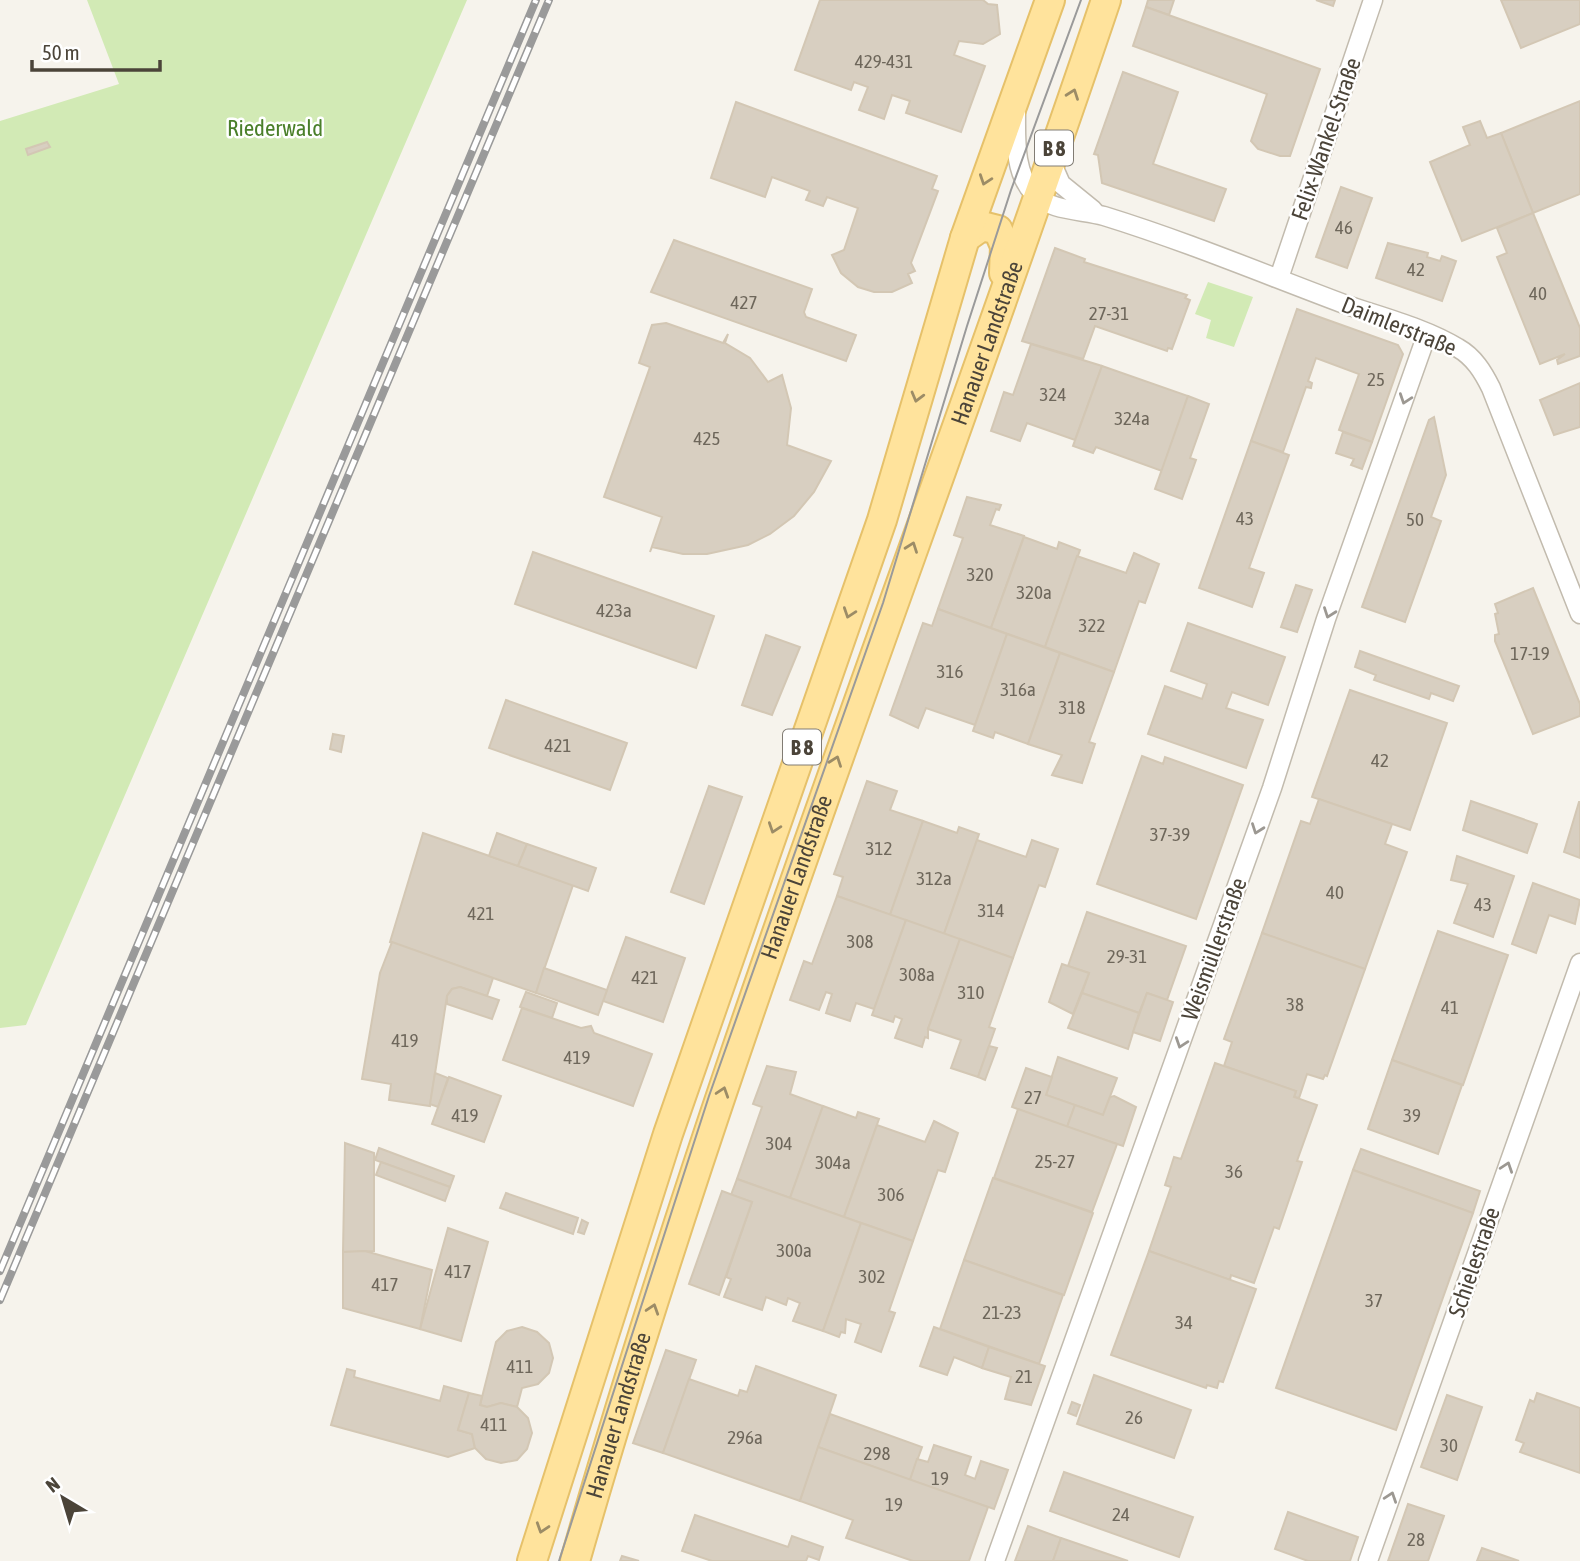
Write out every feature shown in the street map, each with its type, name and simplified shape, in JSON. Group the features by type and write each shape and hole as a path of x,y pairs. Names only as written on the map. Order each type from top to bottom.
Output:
{"main road":[{"name":"Hanauer Landstraße","path":"532,1561 672,1122 883,520 965,238 1050,0"},
{"name":"Hanauer Landstraße","path":"575,1561 602,1464 746,1020 1106,0"},
{"path":"965,238 982,226 999,230 1005,246 1001,296"}],"street":[{"name":"Felix-Wankel-Straße","path":"1279,278 1373,0"},
{"path":"1019,85 1016,147 1024,177 1037,197"},
{"name":"Daimlerstraße","path":"1050,159 1061,184 1080,202 1102,216"},
{"name":"Daimlerstraße","path":"1037,197 1066,208 1102,216 1279,278 1458,348 1485,374 1580,614"},
{"name":"Weismüllerstraße","path":"995,1561 1272,788 1326,620 1427,334"},
{"name":"Schielestraße","path":"1368,1561 1580,963"}],"green space":[{"name":"Riederwald","path":"87,0 467,0 26,1025 0,1028 0,121 119,84"},
{"path":"1208,282 1253,297 1234,347 1206,338 1211,320 1195,314"}],"building":[{"path":"820,0 983,0 997,5 1000,34 983,44 959,41 954,55 985,66 961,132 906,113 910,101 892,95 884,119 859,110 868,87 854,82 851,90 795,70"},
{"path":"1148,0 1174,0 1169,15 1146,7"},
{"path":"1316,0 1335,0 1333,6"},
{"path":"1501,0 1580,0 1580,24 1521,48"},
{"path":"1146,7 1320,69 1290,156 1280,156 1258,149 1251,141 1267,94 1133,46"},
{"path":"1123,72 1178,92 1153,164 1226,189 1214,221 1102,183 1098,155 1094,154"},
{"path":"1580,101 1580,194 1533,213 1501,133"},
{"path":"736,102 937,176 932,189 938,191 911,263 915,271 908,274 912,283 892,292 874,292 858,287 841,273 832,255 844,250 858,208 827,197 823,206 806,200 810,191 772,177 765,197 711,178"},
{"path":"1480,121 1487,138 1501,133 1533,213 1462,241 1430,162 1470,145 1463,127"},
{"path":"47,142 50,147 28,155 26,149"},
{"path":"1341,187 1372,198 1347,268 1316,257"},
{"path":"1533,213 1580,328 1580,356 1558,364 1557,360 1565,354 1540,364 1497,257 1507,253 1497,228"},
{"path":"674,240 812,289 804,312 806,317 856,335 846,361 651,292"},
{"path":"1388,243 1428,253 1427,257 1440,261 1442,256 1456,261 1442,301 1376,278"},
{"path":"1055,248 1085,259 1084,262 1187,295 1185,298 1190,300 1172,349 1168,348 1167,351 1095,326 1083,359 1022,341"},
{"path":"1297,309 1398,345 1403,354 1372,442 1339,430 1359,374 1316,358 1308,381 1312,383 1311,388 1306,387 1283,452 1251,441"},
{"path":"666,323 723,343 728,334 725,343 750,358 768,382 782,375 791,408 787,445 831,461 814,492 794,516 770,534 748,545 707,554 683,554 652,547 650,552 662,517 604,497 650,367 639,363 652,325"},
{"path":"1031,344 1102,366 1075,440 1027,423 1020,441 991,431 1004,392 1013,395"},
{"path":"1102,366 1188,396 1162,471 1096,447 1093,453 1073,446"},
{"path":"1580,383 1580,427 1554,435 1540,400"},
{"path":"1188,396 1209,404 1190,458 1196,460 1182,499 1155,489"},
{"path":"1434,417 1446,475 1431,517 1441,521 1405,622 1362,607 1429,420"},
{"path":"1343,432 1372,442 1362,469 1351,465 1354,459 1336,453"},
{"path":"1251,441 1289,455 1249,568 1264,573 1252,607 1199,588"},
{"path":"967,497 1001,505 999,510 996,509 990,525 1024,536 991,628 938,609 963,538 954,535"},
{"path":"1024,537 1057,549 1059,542 1080,550 1045,647 991,628"},
{"path":"533,552 714,616 696,668 515,604"},
{"path":"1134,553 1159,564 1145,603 1139,601 1114,672 1045,647 1077,556 1126,573"},
{"path":"1296,585 1312,590 1297,632 1281,627"},
{"path":"1533,588 1580,704 1580,716 1533,734 1495,641 1495,635 1499,634 1495,604"},
{"path":"938,609 1007,634 975,725 926,708 918,728 890,715 923,623 932,626"},
{"path":"1188,623 1285,657 1268,705 1232,692 1226,708 1263,720 1246,768 1148,734 1165,686 1202,699 1207,684 1171,671"},
{"path":"1007,634 1060,653 1028,744 995,732 993,738 973,731"},
{"path":"766,635 800,647 772,715 742,705"},
{"path":"1360,651 1459,686 1453,701 1431,693 1429,699 1374,680 1376,675 1355,667"},
{"path":"1060,653 1114,672 1089,742 1095,744 1082,783 1052,775 1062,755 1028,744"},
{"path":"1350,690 1447,723 1410,830 1312,797"},
{"path":"506,700 627,743 610,790 489,748"},
{"path":"333,734 344,736 341,752 330,749"},
{"path":"1142,756 1163,764 1165,757 1243,785 1196,919 1097,884"},
{"path":"867,781 897,791 890,810 923,821 890,915 837,896 843,877 834,874"},
{"path":"709,786 742,797 704,904 671,892"},
{"path":"1319,799 1392,824 1385,844 1407,852 1365,969 1262,933 1301,821 1310,824"},
{"path":"1471,801 1537,824 1527,853 1463,830"},
{"path":"1580,802 1580,858 1564,852"},
{"path":"923,821 957,833 959,827 979,834 944,934 890,915"},
{"path":"423,833 573,885 536,993 390,942"},
{"path":"497,833 527,844 518,866 489,856"},
{"path":"977,840 1026,857 1032,840 1058,849 1045,887 1039,885 1013,958 944,934"},
{"path":"527,844 596,868 588,891 518,866"},
{"path":"1457,856 1514,876 1493,937 1454,923 1468,884 1451,880"},
{"path":"1533,883 1580,900 1575,924 1549,915 1536,953 1512,944"},
{"path":"837,896 906,920 874,1009 856,1003 850,1021 826,1013 832,994 826,992 819,1010 790,1000 804,961 812,964"},
{"path":"1087,912 1186,946 1167,1000 1147,993 1139,1013 1082,993 1089,973 1068,966"},
{"path":"906,920 960,939 928,1029 928,1038 925,1037 922,1047 895,1038 902,1019 895,1016 893,1022 872,1015"},
{"path":"1438,931 1508,955 1463,1085 1392,1060"},
{"path":"1262,933 1365,969 1327,1076 1323,1079 1307,1074 1299,1098 1294,1097 1296,1091 1224,1066 1232,1042 1224,1039"},
{"path":"626,937 685,958 663,1022 603,1001"},
{"path":"960,939 1013,958 989,1027 995,1029 978,1077 951,1068 961,1040 928,1029"},
{"path":"392,942 493,978 487,996 460,987 452,989 447,996 430,1106 389,1100 391,1084 362,1079 380,973"},
{"path":"1062,964 1089,973 1073,1014 1049,1002"},
{"path":"544,968 607,990 598,1015 536,993"},
{"path":"460,987 499,1000 492,1019 447,1004 447,996 452,989"},
{"path":"526,992 557,1003 552,1018 520,1007"},
{"path":"1082,993 1139,1013 1128,1049 1068,1028"},
{"path":"1147,993 1173,1002 1160,1041 1133,1032"},
{"path":"522,1008 581,1028 591,1026 594,1033 652,1054 633,1106 503,1060"},
{"path":"989,1046 997,1048 985,1080 978,1077"},
{"path":"1058,1057 1117,1078 1103,1115 1046,1095"},
{"path":"1392,1060 1462,1085 1438,1154 1368,1129"},
{"path":"1215,1063 1296,1091 1294,1097 1317,1105 1297,1161 1302,1162 1279,1229 1274,1227 1254,1283 1231,1275 1230,1280 1149,1251 1171,1187 1165,1185 1174,1157 1181,1159"},
{"path":"767,1066 796,1072 790,1094 823,1106 790,1198 737,1179 762,1107 753,1104"},
{"path":"1026,1068 1052,1077 1046,1095 1075,1105 1067,1127 1012,1107"},
{"path":"435,1073 448,1078 438,1107 430,1104"},
{"path":"449,1077 501,1096 484,1142 432,1124"},
{"path":"1114,1096 1136,1107 1123,1146 1067,1127 1075,1105 1103,1115 1110,1097"},
{"path":"823,1106 856,1118 858,1112 879,1119 844,1217 790,1198"},
{"path":"1018,1109 1117,1144 1092,1212 994,1178"},
{"path":"934,1121 958,1133 945,1172 938,1170 913,1241 844,1217 877,1125 925,1142"},
{"path":"345,1143 374,1153 374,1251 343,1252"},
{"path":"379,1148 454,1176 450,1187 375,1160"},
{"path":"1361,1149 1480,1191 1473,1213 1353,1170"},
{"path":"381,1162 450,1187 445,1201 376,1175"},
{"path":"1353,1170 1473,1213 1396,1430 1276,1388"},
{"path":"993,1178 1093,1213 1064,1295 964,1260"},
{"path":"737,1179 861,1223 823,1331 793,1321 800,1303 788,1298 786,1305 766,1297 762,1310 724,1297 731,1279 726,1277 752,1202 731,1195"},
{"path":"722,1191 752,1202 719,1295 689,1284"},
{"path":"506,1193 578,1218 573,1234 500,1208"},
{"path":"582,1220 588,1223 584,1234 578,1232"},
{"path":"861,1223 913,1241 889,1311 895,1313 881,1352 855,1342 861,1324 846,1319 845,1333 841,1332 839,1337 823,1331"},
{"path":"448,1228 488,1242 461,1341 420,1329"},
{"path":"365,1251 432,1270 420,1329 343,1308 343,1252"},
{"path":"1149,1251 1256,1289 1223,1382 1219,1381 1217,1388 1207,1385 1206,1388 1111,1355"},
{"path":"964,1260 1063,1295 1039,1364 940,1329"},
{"path":"522,1327 537,1332 549,1343 553,1358 549,1373 538,1384 522,1388 517,1407 501,1403 487,1407 480,1405 496,1342 507,1331"},
{"path":"934,1327 989,1347 982,1368 954,1357 947,1375 920,1366"},
{"path":"989,1347 1045,1366 1031,1405 1005,1399 1011,1377 982,1368"},
{"path":"666,1350 696,1360 663,1453 633,1443"},
{"path":"756,1366 836,1395 800,1501 663,1453 689,1379 738,1396 740,1390 747,1392"},
{"path":"347,1369 355,1371 354,1377 440,1401 444,1386 469,1393 458,1430 472,1434 475,1448 448,1457 331,1425"},
{"path":"1094,1375 1191,1410 1174,1458 1077,1424"},
{"path":"469,1393 482,1396 480,1405 487,1407 501,1403 517,1407 528,1418 532,1433 527,1449 517,1460 501,1463 486,1459 475,1448 472,1434 458,1430"},
{"path":"1537,1393 1580,1408 1580,1473 1520,1452 1524,1443 1516,1440 1530,1400 1534,1402"},
{"path":"1447,1395 1482,1407 1457,1480 1421,1467"},
{"path":"1072,1402 1080,1405 1076,1416 1068,1413"},
{"path":"830,1414 922,1447 910,1480 818,1447"},
{"path":"934,1445 971,1457 965,1475 975,1479 981,1461 1008,1470 994,1509 910,1480 917,1459 928,1462"},
{"path":"818,1447 988,1507 969,1561 913,1561 846,1538 853,1520 800,1501"},
{"path":"1064,1472 1193,1517 1179,1557 1050,1511"},
{"path":"1408,1504 1444,1516 1428,1561 1388,1561"},
{"path":"1288,1512 1358,1537 1350,1561 1308,1561 1275,1549"},
{"path":"695,1515 788,1547 792,1536 823,1547 819,1560 808,1556 806,1561 712,1561 682,1551"},
{"path":"1028,1526 1061,1538 1053,1561 1015,1561"},
{"path":"1061,1538 1128,1561 1053,1561"},
{"path":"1482,1548 1519,1561 1477,1561"},
{"path":"622,1556 639,1561 620,1561"}],"tram line":[{"path":"559,1561 709,1096 883,603 1011,190 1081,0"}],"railway":[{"path":"0,1271 536,0"},
{"path":"0,1300 549,0"}]}
